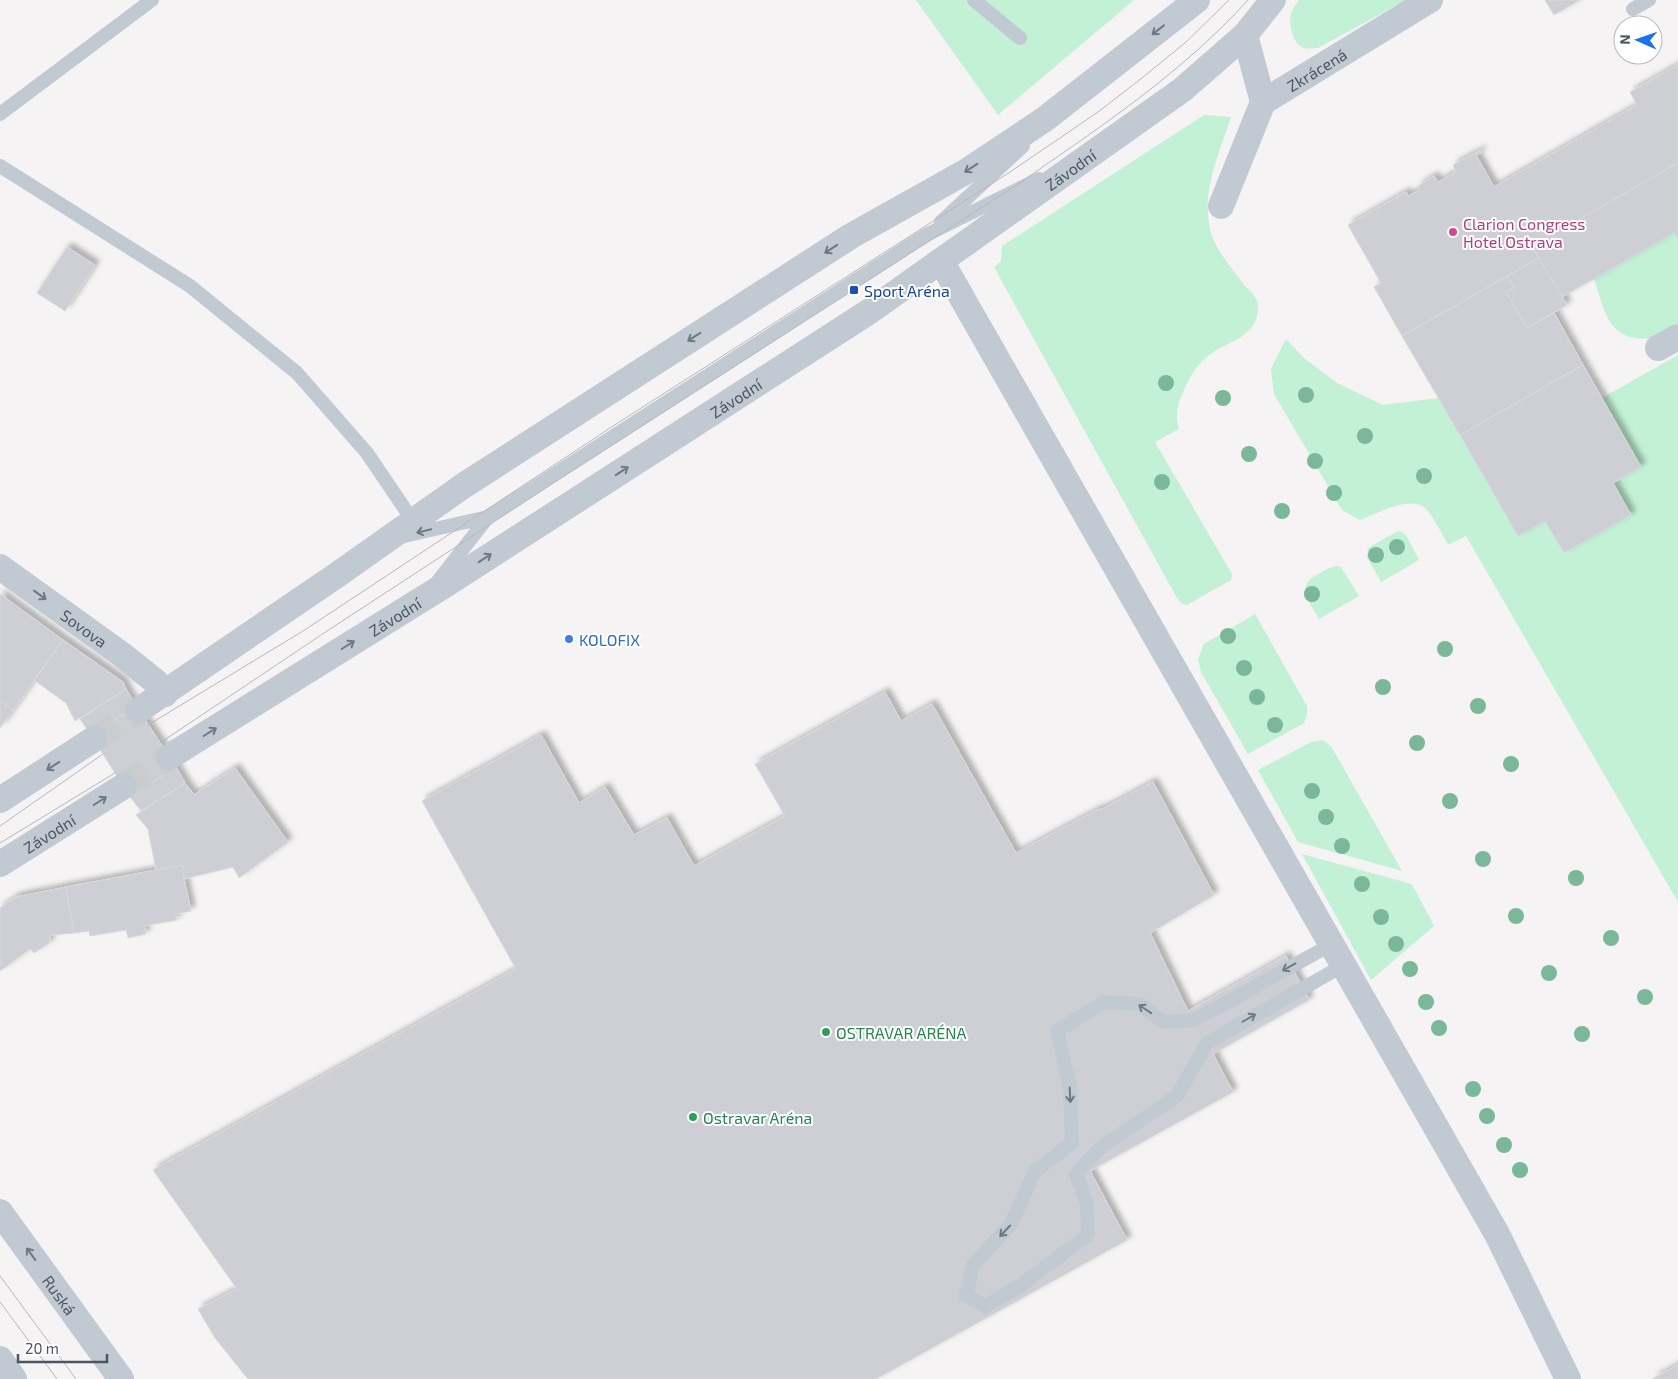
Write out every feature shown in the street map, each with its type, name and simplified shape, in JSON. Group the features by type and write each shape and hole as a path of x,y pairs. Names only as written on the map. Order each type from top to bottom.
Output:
{"street":[{"path":"139,710 165,694 463,486 851,236 967,171 1070,101 1197,0"},
{"name":"Závodní","path":"169,757 425,597 870,311 1182,90 1245,35 1273,0"},
{"name":"Zkrácená","path":"1263,102 1430,0"},
{"path":"1221,206 1263,102 1245,35"},
{"path":"941,261 1497,1234 1568,1379"},
{"name":"Sovova","path":"0,567 121,654 156,682 165,694"},
{"path":"0,800 94,739"},
{"name":"Závodní","path":"0,864 124,786"},
{"name":"Ruská","path":"0,1212 121,1379"},
{"path":"0,1359 14,1379"}],"lane":[{"path":"0,114 152,0"},
{"path":"974,0 1020,38"},
{"path":"1632,9 1649,0"},
{"path":"926,235 964,202 1070,101"},
{"path":"425,597 488,517 926,235 1094,152"},
{"path":"0,166 190,286 297,373 367,453 413,521"},
{"path":"388,539 488,517"},
{"path":"1338,954 1207,1042 1177,1096 1100,1147 1076,1174 1087,1205 1088,1235 1017,1288 985,1306 966,1296 973,1265 1011,1224 1035,1171 1072,1143 1070,1087 1057,1031 1104,1002 1140,1004 1162,1022 1195,1020 1338,954"}],"green space":[{"path":"916,0 1134,0 998,115"},
{"path":"1299,0 1406,0 1318,48 1308,49 1298,44 1291,30 1292,10"},
{"path":"1204,115 1231,117 1210,183 1208,196 1209,224 1218,249 1255,297 1258,302 1258,308 1254,323 1245,334 1212,353 1194,370 1179,401 1177,415 1179,429 1155,442 1232,574 1231,580 1187,605 1181,603 1177,598 994,267 1001,261 1002,246"},
{"path":"1674,233 1678,239 1678,324 1650,338 1645,339 1625,335 1611,324 1594,279"},
{"path":"1286,339 1305,359 1337,383 1383,405 1439,398 1518,536 1545,521 1564,553 1631,515 1613,483 1641,467 1602,398 1678,355 1678,902 1466,536 1448,545 1431,516 1420,505 1403,504 1360,520 1342,510 1274,394 1271,369"},
{"path":"1400,531 1406,535 1419,560 1381,582 1367,557 1368,548"},
{"path":"1337,566 1341,567 1359,596 1319,619 1306,596 1306,585 1315,576"},
{"path":"1255,614 1307,706 1307,714 1304,723 1248,754 1201,672 1198,659 1204,644"},
{"path":"1323,740 1331,746 1402,871 1298,842 1258,770 1311,742"},
{"path":"1302,854 1412,884 1434,926 1371,980"}],"building":[{"path":"1545,0 1580,0 1554,15"},
{"path":"1678,65 1678,163 1532,246 1539,258 1402,336 1374,287 1381,283 1348,225 1406,192 1408,196 1420,190 1418,186 1434,176 1438,182 1456,172 1453,165 1481,150 1482,152 1476,155 1494,187 1637,105 1630,92"},
{"path":"1678,163 1678,239 1674,233 1562,297 1532,246"},
{"path":"67,247 95,265 65,311 37,293"},
{"path":"1539,258 1567,305 1527,328 1506,292 1514,288 1507,276"},
{"path":"1507,276 1514,288 1506,292 1527,328 1554,313 1583,365 1460,435 1402,336"},
{"path":"1583,365 1641,467 1613,483 1631,515 1564,553 1545,521 1518,536 1460,435"},
{"path":"0,594 63,640 13,710 0,701"},
{"path":"63,640 123,682 126,689 75,721 66,703 34,680"},
{"path":"126,689 136,706 91,735 80,719"},
{"name":"OSTRAVAR ARÉNA","path":"885,692 901,721 932,704 1016,853 1153,782 1214,895 1150,933 1188,1011 1286,956 1309,1000 1213,1054 1233,1092 1090,1171 1127,1240 876,1379 248,1379 215,1338 198,1309 237,1289 153,1170 516,969 422,801 541,735 579,803 605,787 634,835 667,818 694,866 785,816 755,764"},
{"path":"0,701 13,710 0,728"},
{"path":"136,706 176,767 130,797 91,735"},
{"path":"176,767 185,783 141,811 130,797"},
{"path":"235,768 288,842 239,878 233,867 184,879 183,865 156,870 148,829 136,815 185,783 194,795"},
{"path":"183,865 191,911 175,914 177,920 144,926 146,934 128,938 126,930 90,936 89,931 74,933 66,887"},
{"path":"66,887 74,933 50,935 50,942 34,953 30,949 0,971 0,908 16,897"},
{"path":"1678,1365 1678,1379 1652,1379"}],"tunnel":[{"path":"94,739 139,710"},
{"path":"124,786 169,757"}],"tram line":[{"path":"148,725 303,631 610,428 1010,172 1098,112 1142,78 1186,42 1229,0"},
{"path":"160,743 552,484 1018,184 1168,76 1196,52 1248,0"},
{"path":"0,826 103,754"},
{"path":"0,843 115,773"},
{"path":"0,1276 76,1379"},
{"path":"0,1302 57,1379"}],"place":[{"name":"Clarion Congress Hotel Ostrava","path":"1453,232"},
{"name":"Sport Aréna","path":"854,290"},
{"name":"KOLOFIX","path":"569,639"},
{"name":"OSTRAVAR ARÉNA","path":"826,1032"},
{"name":"Ostravar Aréna","path":"693,1117"}]}
